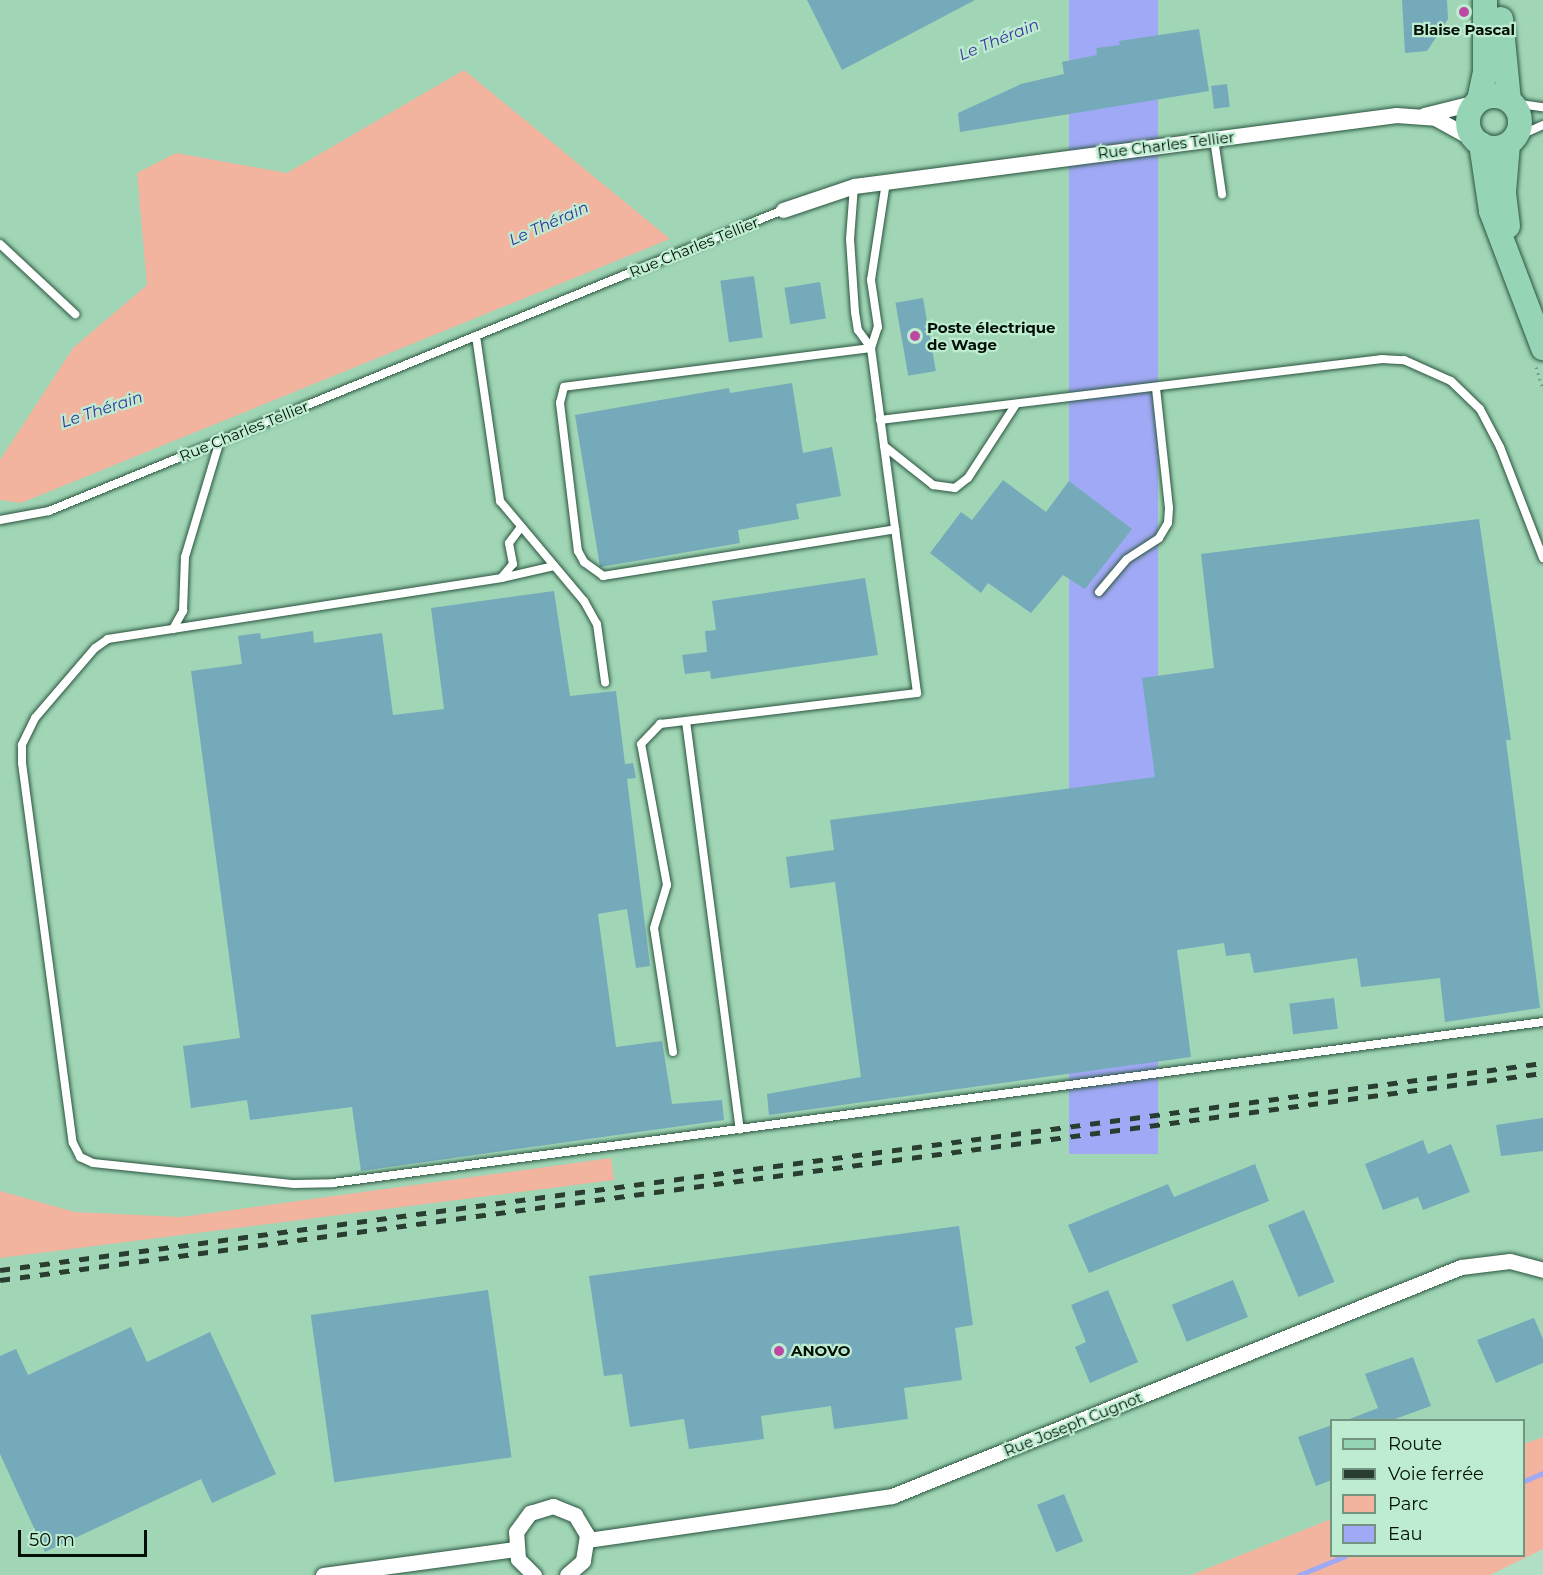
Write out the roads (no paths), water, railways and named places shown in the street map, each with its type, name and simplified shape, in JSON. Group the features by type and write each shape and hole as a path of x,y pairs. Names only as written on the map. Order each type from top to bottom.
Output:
{"main road":[{"path":"1485,0 1485,71 1478,101 1468,121 1478,142 1488,200 1515,264 1543,348"},
{"path":"1501,0 1503,69 1511,102 1521,121 1512,140 1505,203 1515,264"},
{"path":"1478,101 1492,95 1511,102"},
{"path":"1478,142 1493,148 1512,140"}],"street":[{"name":"Rue Charles Tellier","path":"783,210 854,186 1395,115 1425,115 1478,101"},
{"name":"Rue Charles Tellier","path":"1425,115 1478,142"},
{"name":"Rue Joseph Cugnot","path":"587,1540 892,1496 1461,1267 1510,1261 1543,1270"},
{"path":"534,1575 521,1564 515,1550 521,1521 535,1510 547,1506 564,1508 574,1515 587,1540 583,1561 567,1575"},
{"path":"323,1575 515,1550"}],"lane":[{"path":"1511,102 1543,107"},
{"path":"1512,140 1543,125"},
{"path":"1214,139 1222,194"},
{"path":"673,1052 654,928 667,885 641,744 660,724 917,693 871,348 879,327 871,280 886,182"},
{"path":"854,186 849,239 855,312 858,330 871,348"},
{"name":"Rue Charles Tellier","path":"0,520 49,511 783,210"},
{"path":"0,244 75,314"},
{"path":"476,336 500,501 584,601 597,624 605,682"},
{"path":"871,348 564,387 560,403 578,551 584,562 603,576 895,529"},
{"path":"880,420 1382,359 1404,360 1428,369 1461,389 1487,420 1543,558"},
{"path":"1099,592 1127,559 1159,538 1168,524 1169,508 1156,388"},
{"path":"884,446 933,485 955,488 968,478 1016,404"},
{"path":"173,629 183,611 185,556 220,440"},
{"path":"502,578 513,564 509,543 521,527"},
{"path":"554,566 502,578 101,642 35,718 22,745 73,1143 80,1157 105,1164 322,1184 1543,1022"},
{"path":"686,721 740,1129"}],"water":[{"path":"1069,0 1158,0 1158,1154 1069,1154"}],"waterway":[{"path":"1525,1481 1543,1473"},
{"path":"1299,1575 1343,1557"}],"railway":[{"path":"0,1270 1543,1063"},
{"path":"0,1280 1543,1073"}],"place":[{"name":"Blaise Pascal","path":"1464,12"},
{"name":"Poste électrique de Wage","path":"915,336"},
{"name":"ANOVO","path":"779,1351"}],"water label":[{"name":"Le Thérain","path":"999,40"},
{"name":"Le Thérain","path":"549,224"},
{"name":"Le Thérain","path":"102,410"}]}
